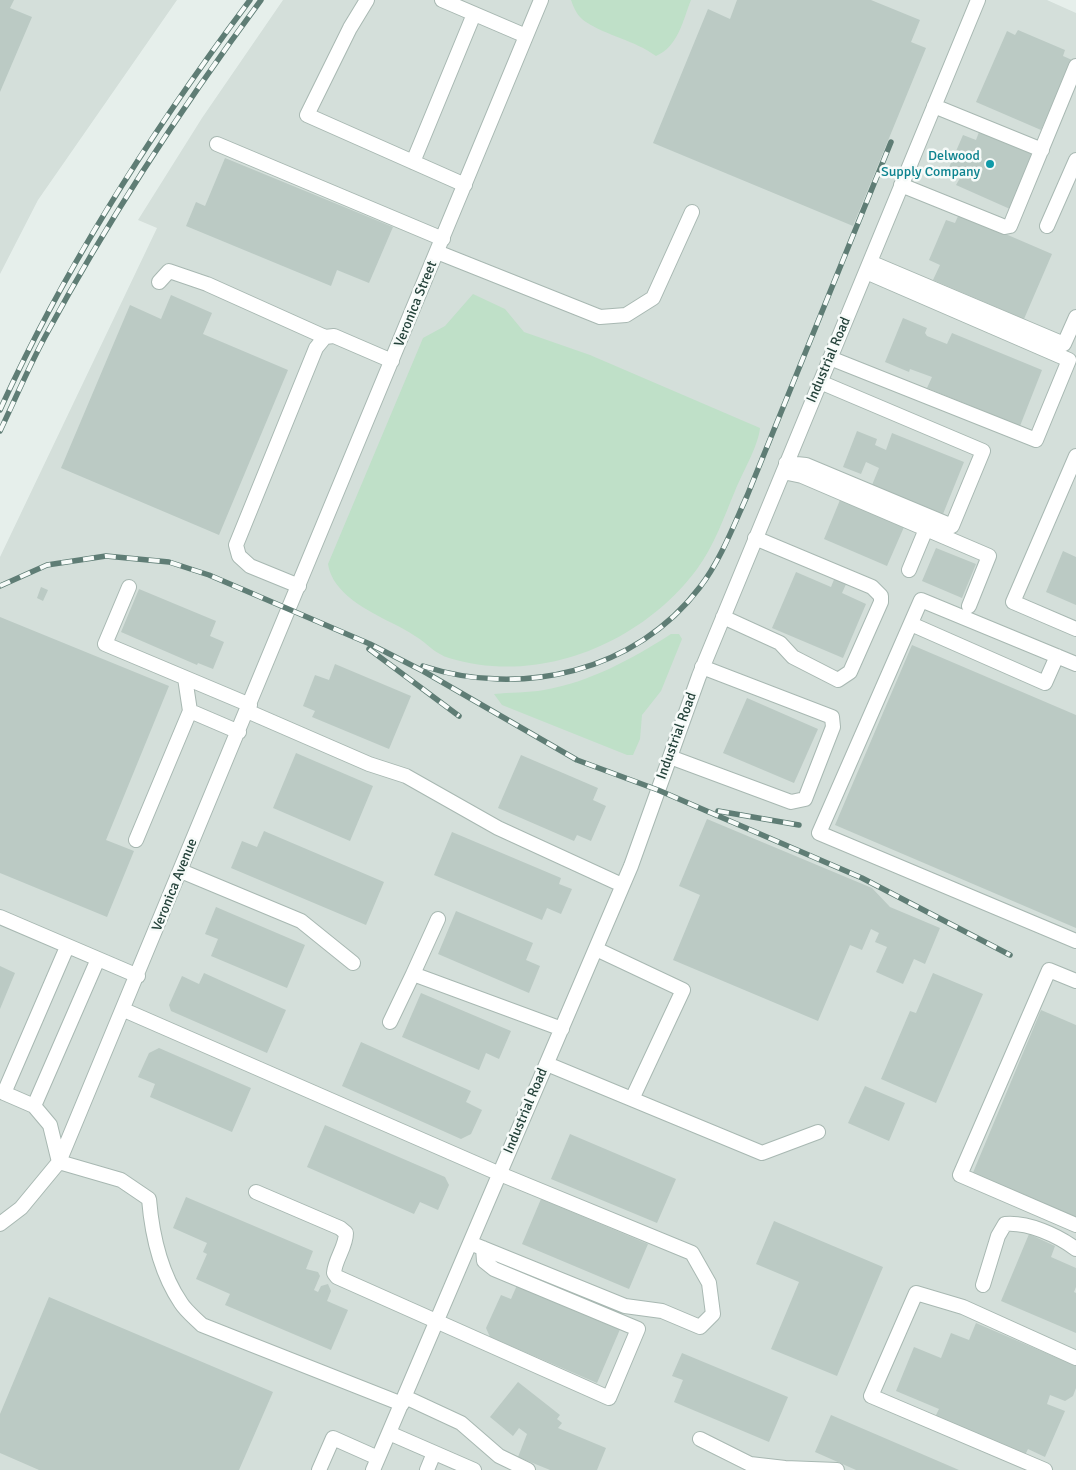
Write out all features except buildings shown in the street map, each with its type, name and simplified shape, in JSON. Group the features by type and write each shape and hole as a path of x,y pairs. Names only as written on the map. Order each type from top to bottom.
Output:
{"street":[{"path":"368,0 350,28 307,115 465,185"},
{"path":"442,0 526,36"},
{"name":"Veronica Street","path":"290,608 541,0"},
{"name":"Industrial Road","path":"376,1464 437,1322 477,1246 500,1174 622,885 702,667 978,0"},
{"path":"412,162 474,14"},
{"path":"901,186 1006,227 1010,226 1076,66"},
{"path":"934,106 1042,150"},
{"path":"217,144 443,238"},
{"path":"1047,226 1076,160"},
{"path":"437,252 600,317 626,315 653,298 692,212"},
{"path":"868,267 1064,344 1076,317"},
{"path":"830,358 1036,440 1069,360 868,267"},
{"path":"159,282 169,271 207,284 325,337 334,336 392,361"},
{"path":"299,586 250,566 239,556 236,545 316,348 325,337"},
{"path":"784,468 806,465 952,526 983,451 820,382"},
{"path":"1076,456 1013,602 1076,629"},
{"path":"784,468 989,556 969,606"},
{"path":"909,570 926,529"},
{"path":"723,617 780,643 794,658 838,680 850,672 881,602 878,591 872,587 755,538"},
{"path":"129,588 105,644 185,678 369,764 406,776 498,828 622,885"},
{"path":"1076,664 921,600 819,833 1076,941"},
{"name":"Veronica Avenue","path":"0,1224 21,1208 60,1162 290,608"},
{"path":"911,624 1045,683 1057,656"},
{"path":"670,757 791,802 805,798 833,727 832,717 702,667"},
{"path":"136,840 190,711 185,678"},
{"path":"190,711 239,732"},
{"path":"181,871 301,922 353,963"},
{"path":"0,918 138,976"},
{"path":"390,1022 438,919"},
{"path":"67,946 4,1093 34,1106 50,1125 60,1162 121,1180 149,1199 152,1231 161,1263 181,1303 202,1325 461,1423 499,1456 528,1470"},
{"path":"596,949 683,990 632,1099"},
{"path":"34,1106 98,959"},
{"path":"1076,981 1049,970 960,1175 1076,1225"},
{"path":"413,974 562,1029"},
{"path":"124,1010 500,1174 692,1253 709,1283 713,1314 700,1327 662,1311 626,1306 477,1246"},
{"path":"547,1064 762,1153 818,1132"},
{"path":"256,1192 346,1232 334,1267 334,1273 337,1277 609,1398 638,1330 494,1269 484,1261 477,1246"},
{"path":"983,1284 998,1236 1005,1224 1032,1227 1076,1249"},
{"path":"1045,1470 871,1396 916,1293 963,1307 1076,1358"},
{"path":"389,1433 474,1470"},
{"path":"320,1470 333,1438 376,1464"},
{"path":"700,1439 750,1464 785,1468 837,1470"},
{"path":"427,1470 434,1452"}],"shaded area":[{"path":"0,0 177,0 38,200 0,274"},
{"path":"283,0 1047,0 1076,13 1076,1470 0,1470 0,557 157,228 138,220 202,118"}],"green space":[{"path":"571,0 691,0 675,40 656,56 639,46 586,22 573,7"},
{"path":"473,294 505,309 524,332 590,355 760,428 753,452 714,541 697,569 674,595 648,618 618,637 586,652 553,662 518,666 484,665 444,656 410,632 372,613 352,600 336,584 328,564 423,338 445,326"},
{"path":"671,634 679,634 682,639 661,691 642,715 640,739 633,755 627,755 502,705 494,694 538,691 578,681 626,661"}],"railway":[{"path":"0,410 53,302 114,198 146,147 214,48 250,0"},
{"path":"0,431 40,347 95,248 175,122 261,0"},
{"path":"423,666 460,675 499,679 537,677 574,670 610,658 644,640 674,616 700,587 720,555 747,496 891,142"},
{"path":"0,586 47,565 106,556 169,562 209,575 370,644 423,671 577,760 658,790 862,878 1010,955"},
{"path":"369,649 459,716"},
{"path":"718,811 799,825"}],"place":[{"name":"Delwood Supply Company","path":"990,164"}]}
